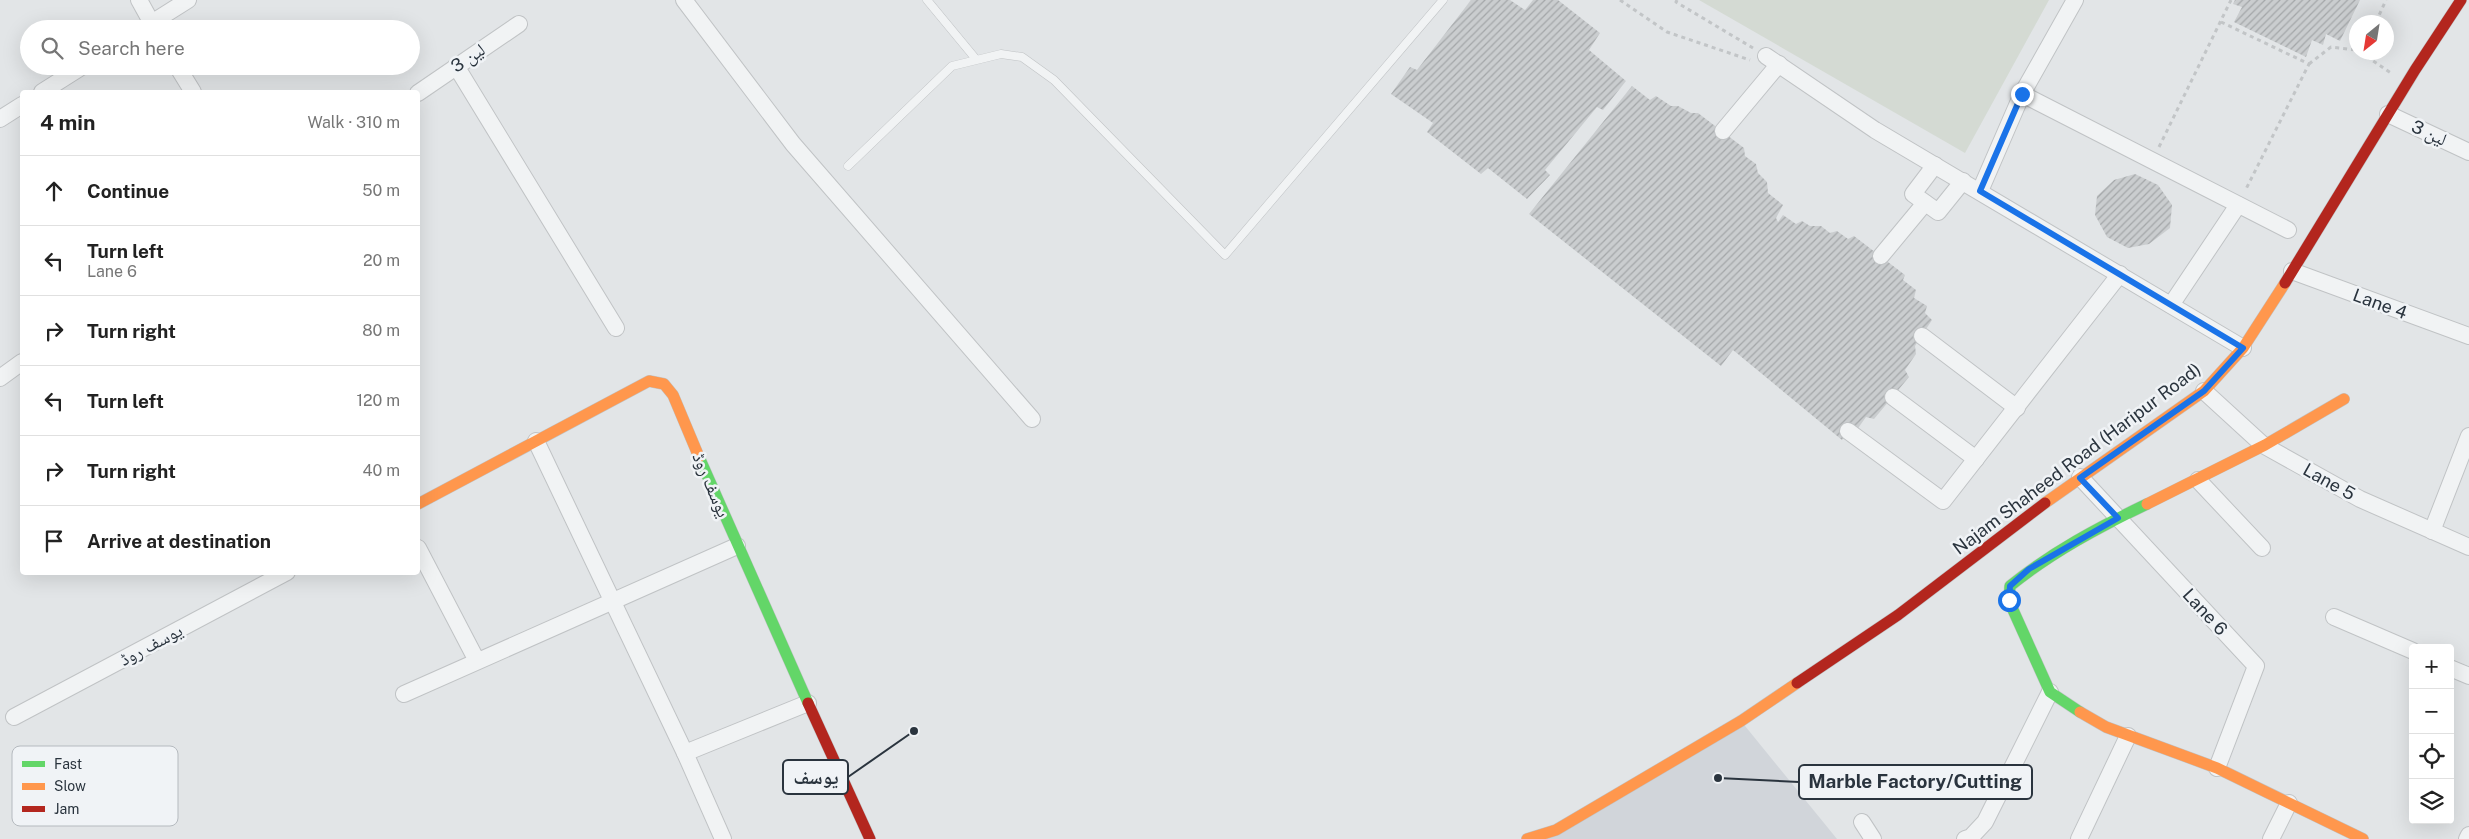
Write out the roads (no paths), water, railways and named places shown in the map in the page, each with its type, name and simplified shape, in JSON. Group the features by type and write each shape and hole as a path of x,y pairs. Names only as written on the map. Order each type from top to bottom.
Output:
{"street":[{"path":"139,0 147,20"},
{"path":"160,20 188,0"},
{"path":"684,0 793,144 1032,419"},
{"path":"1980,191 2022,94 2075,0"},
{"name":"Najam Shaheed Road (Haripur Road)","path":"1527,839 1556,830 1741,721 1898,615 2080,478 2204,391 2243,348 2405,86 2461,0"},
{"name":"لین 3","path":"420,92 519,24"},
{"path":"1722,131 1772,60 1875,130 2243,348"},
{"path":"456,66 616,328"},
{"path":"45,90 69,75"},
{"path":"183,75 192,90"},
{"path":"2022,94 2288,230"},
{"path":"0,119 20,106"},
{"name":"لین 3","path":"2388,114 2469,152"},
{"path":"1935,165 1913,194 1938,212 1963,181"},
{"path":"1881,256 1925,203"},
{"path":"2171,305 2238,205"},
{"name":"Lane 4","path":"2292,271 2468,336"},
{"path":"1848,431 1943,501 2120,274"},
{"path":"1922,336 2017,408"},
{"path":"0,378 20,363"},
{"name":"یوسف روڈ","path":"420,503 649,381 664,384 673,395 737,546 870,839"},
{"name":"Lane 5","path":"2204,391 2263,445 2360,499 2469,547"},
{"path":"1892,397 1976,459"},
{"path":"2344,399 2311,420 2198,480 2118,518 2029,569 2010,586 2009,600 2050,692 2106,727 2217,768 2364,839"},
{"path":"2432,531 2469,436"},
{"path":"536,441 685,753 723,839"},
{"name":"Lane 6","path":"2080,478 2256,666 2217,768"},
{"path":"2198,480 2262,548"},
{"path":"404,694 737,546"},
{"path":"420,552 478,661"},
{"name":"یوسف روڈ","path":"14,717 281,575"},
{"path":"2334,616 2409,649"},
{"path":"2454,670 2469,676"},
{"path":"1965,839 1971,837 1985,822 2050,692"},
{"path":"685,753 808,702"},
{"path":"2079,839 2128,736"},
{"path":"2271,839 2289,803"},
{"path":"1862,822 1873,839"},
{"path":"2467,839 2469,835"}],"lane":[{"path":"928,0 975,58"},
{"path":"848,166 952,66 975,58 1001,54 1022,57 1034,64 1060,87 1225,255 1443,0"}],"place":[{"name":"یوسف","path":"914,731"},
{"name":"Marble Factory/Cutting","path":"1718,778"}]}
